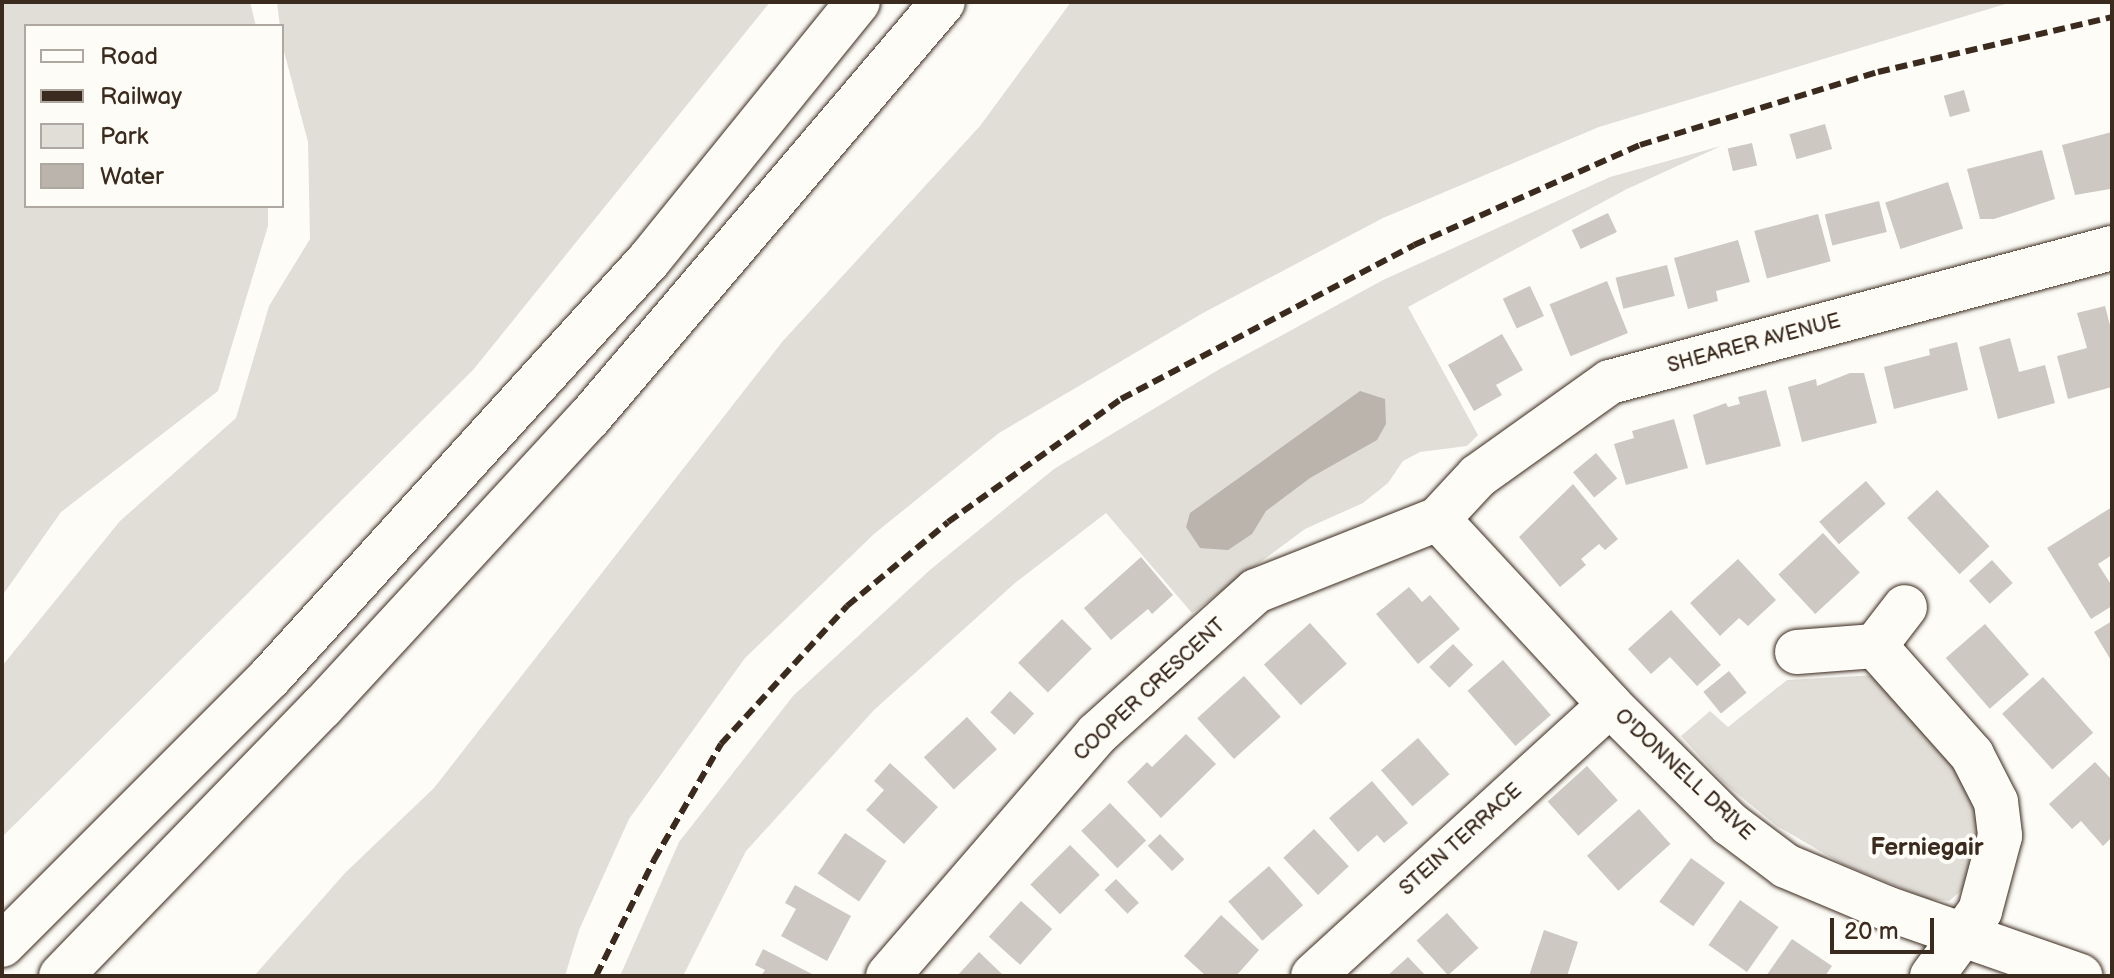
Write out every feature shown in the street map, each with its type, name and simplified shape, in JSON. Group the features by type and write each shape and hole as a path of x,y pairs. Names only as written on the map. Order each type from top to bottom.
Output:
{"main road":[{"path":"2,945 270,677 649,260 858,2"},
{"path":"61,976 311,719 589,418 943,2"},
{"name":"SHEARER AVENUE","path":"1438,519 1478,476 1610,382 2112,248"},
{"name":"O'DONNELL DRIVE","path":"1438,519 1610,705 1730,824 1786,866 1961,936 2080,976"},
{"name":"COOPER CRESCENT","path":"888,976 1097,734 1256,591 1438,519"},
{"path":"1797,652 1875,646 1905,607"},
{"path":"1875,646 1972,755 1996,802 2000,836 1992,877 1980,911 1932,976"},
{"name":"STEIN TERRACE","path":"1313,976 1610,705"}],"green space":[{"path":"2,2 250,2 256,24 24,24 24,208 268,208 268,226 218,391 61,512 2,596"},
{"path":"277,2 770,2 473,370 2,837 2,666 120,521 236,418 269,306 310,239 308,142 284,52 284,24 280,24"},
{"path":"1071,2 2012,2 1599,127 1383,218 1203,313 999,433 874,534 745,658 629,819 579,930 565,976 254,976 345,873 434,788 782,342 980,126"},
{"path":"1721,146 1627,189 1408,307 1478,435 1467,446 1420,452 1403,461 1388,483 1363,503 1305,529 1192,613 1106,513 1015,583 874,710 746,851 683,976 620,976 679,842 793,696 931,569 1054,469 1218,370 1383,280 1610,177"},
{"path":"1875,675 1951,758 1984,812 1963,889 1949,901 1928,899 1844,865 1777,826 1723,782 1681,736 1710,711 1728,727 1787,680"}],"water":[{"path":"1360,391 1385,399 1386,424 1377,440 1310,478 1266,511 1252,534 1228,550 1200,548 1186,527 1190,513"}],"building":[{"path":"1964,90 1970,111 1950,117 1944,96"},
{"path":"1825,124 1832,149 1797,159 1789,134"},
{"path":"2112,132 2110,189 2075,195 2062,145"},
{"path":"1752,143 1757,165 1733,171 1728,149"},
{"path":"2042,150 2055,199 1994,219 1980,219 1967,169"},
{"path":"1948,182 1963,229 1900,249 1885,202"},
{"path":"1879,201 1887,232 1832,246 1825,215"},
{"path":"1608,213 1617,232 1581,249 1572,230"},
{"path":"1818,214 1831,261 1767,278 1754,231"},
{"path":"1738,240 1750,282 1716,291 1718,301 1688,309 1674,258"},
{"path":"1667,265 1675,296 1623,309 1616,278"},
{"path":"1607,281 1628,333 1570,356 1550,304"},
{"path":"1530,286 1544,316 1517,329 1503,299"},
{"path":"2105,306 2112,333 2112,387 2068,399 2057,356 2087,348 2077,313"},
{"path":"1502,334 1523,370 1496,385 1502,395 1474,411 1448,365"},
{"path":"2010,338 2019,372 2045,365 2055,403 1998,419 1979,347"},
{"path":"1957,342 1968,390 1894,409 1884,367 1930,355 1929,349"},
{"path":"1850,373 1864,373 1877,423 1802,442 1788,387 1816,379 1817,386"},
{"path":"1766,390 1781,446 1706,465 1693,415 1726,403 1728,407 1740,404 1738,397"},
{"path":"1674,419 1688,468 1626,485 1614,444 1634,438 1632,431"},
{"path":"1596,453 1617,478 1594,498 1573,472"},
{"path":"1866,481 1886,504 1839,544 1819,522"},
{"path":"1573,484 1618,539 1605,550 1599,544 1581,559 1586,565 1560,587 1519,537"},
{"path":"1937,490 1990,546 1960,574 1907,518"},
{"path":"2112,507 2112,555 2098,564 2112,586 2112,606 2091,619 2047,548"},
{"path":"1823,533 1860,572 1815,614 1778,575"},
{"path":"1141,557 1173,595 1152,614 1148,609 1111,640 1084,608"},
{"path":"1738,559 1776,600 1748,626 1739,618 1720,636 1690,603"},
{"path":"1992,560 2013,583 1990,604 1969,581"},
{"path":"1409,587 1422,602 1430,595 1460,629 1418,664 1376,614"},
{"path":"1671,610 1721,665 1697,686 1670,657 1651,674 1628,649"},
{"path":"1062,619 1092,649 1048,693 1018,663"},
{"path":"2112,621 2112,662 2094,632"},
{"path":"1310,623 1347,664 1301,705 1264,664"},
{"path":"1985,624 2029,675 1990,709 1946,658"},
{"path":"1453,644 1473,665 1449,688 1429,667"},
{"path":"1503,660 1551,715 1515,746 1468,691"},
{"path":"1729,671 1747,693 1721,714 1703,692"},
{"path":"1244,676 1281,717 1234,759 1197,718"},
{"path":"2043,677 2093,733 2052,770 2002,714"},
{"path":"1010,691 1034,714 1014,735 990,712"},
{"path":"967,717 997,749 954,789 924,757"},
{"path":"1186,734 1216,764 1161,818 1127,782 1147,762 1152,767"},
{"path":"1418,738 1449,774 1413,806 1381,770"},
{"path":"2095,762 2112,780 2112,837 2103,846 2081,821 2072,829 2049,804"},
{"path":"890,763 938,807 904,844 866,810 884,790 874,781"},
{"path":"1587,766 1618,800 1578,836 1548,801"},
{"path":"1372,781 1408,823 1384,843 1377,835 1358,852 1329,818"},
{"path":"1110,803 1146,840 1117,868 1081,831"},
{"path":"1639,809 1670,844 1618,891 1587,856"},
{"path":"1314,829 1349,866 1318,895 1283,858"},
{"path":"845,833 886,861 859,902 818,874"},
{"path":"1160,834 1184,859 1172,871 1148,846"},
{"path":"1070,845 1100,875 1060,914 1030,885"},
{"path":"1691,858 1725,883 1693,926 1659,902"},
{"path":"1269,866 1303,905 1262,941 1228,901"},
{"path":"1116,879 1139,903 1127,914 1104,890"},
{"path":"795,885 851,916 827,961 781,936 796,909 785,903"},
{"path":"1740,900 1779,927 1747,972 1708,945"},
{"path":"1021,901 1052,929 1020,965 989,937"},
{"path":"1447,913 1478,948 1448,975 1417,940"},
{"path":"1221,915 1259,950 1236,976 1206,976 1184,956"},
{"path":"1544,930 1578,942 1567,976 1529,976"},
{"path":"1792,939 1832,966 1825,976 1766,976"},
{"path":"763,949 816,976 761,976 765,970 755,965"},
{"path":"979,952 1004,976 957,976"},
{"path":"1408,957 1426,976 1387,976"}],"railway":[{"path":"596,976 654,860 721,744 847,606 948,522 1121,399 1414,245 1640,145 1878,72 2112,17"}],"district":[{"name":"Ferniegair","path":"1927,848"}]}
